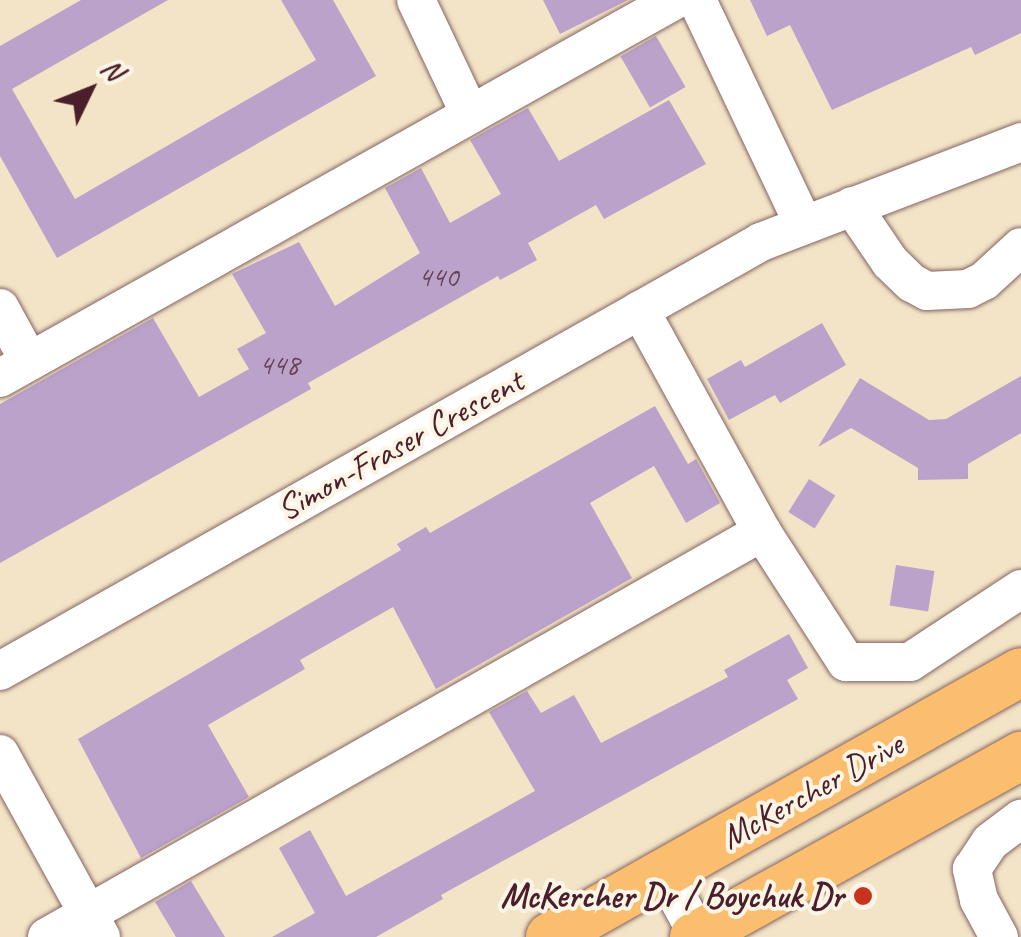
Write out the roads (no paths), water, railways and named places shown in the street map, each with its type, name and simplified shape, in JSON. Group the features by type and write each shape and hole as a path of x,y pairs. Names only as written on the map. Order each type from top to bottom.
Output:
{"main road":[{"name":"McKercher Drive","path":"550,937 1021,672"},
{"name":"McKercher Drive","path":"697,936 1021,756"}],"street":[{"path":"416,0 469,112"},
{"path":"0,308 14,370 675,0"},
{"path":"697,0 804,225"},
{"name":"Simon-Fraser Crescent","path":"0,671 761,242 1021,142"},
{"path":"852,206 876,245 912,284 939,294 984,281 1021,247"},
{"path":"640,310 762,532 846,662 910,662 1021,589"},
{"path":"47,937 94,925 762,532"},
{"path":"0,754 94,925"},
{"path":"998,937 980,900 972,869 990,842 1021,819"},
{"path":"664,873 697,936"}],"place":[{"name":"McKercher Dr / Boychuk Dr","path":"863,896"}]}
